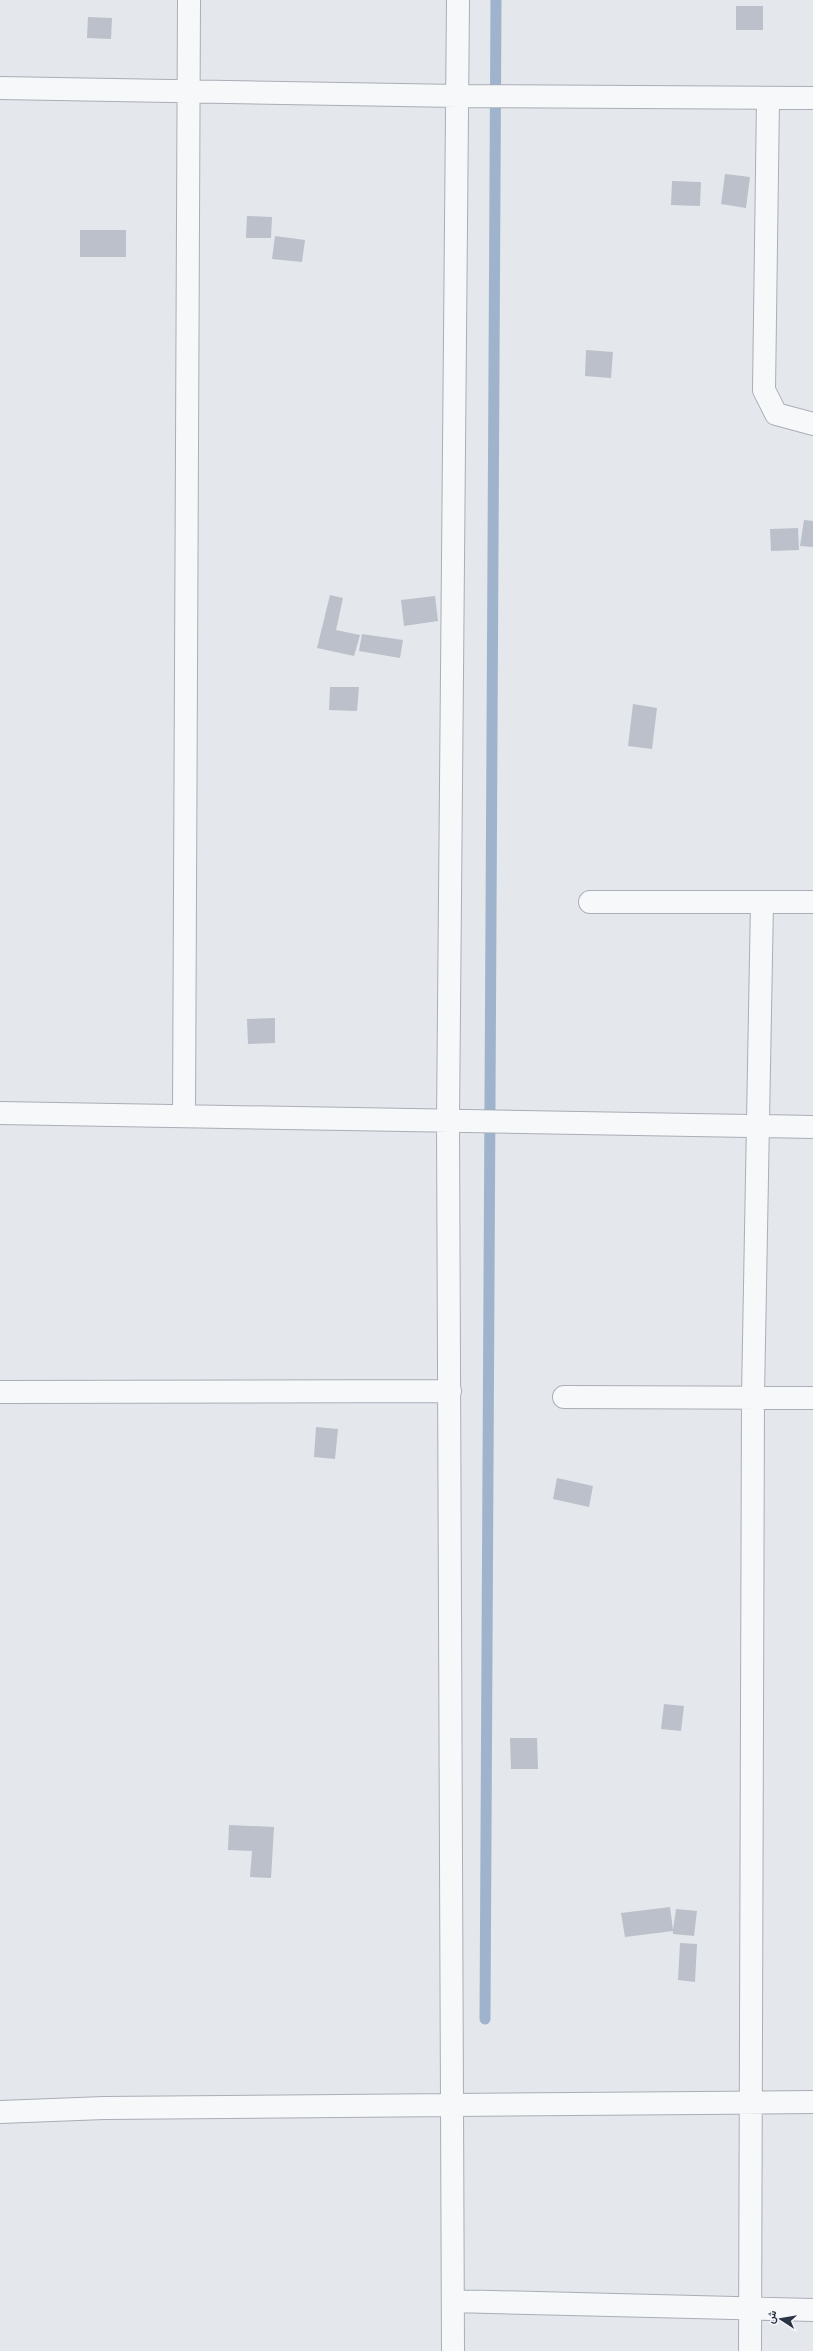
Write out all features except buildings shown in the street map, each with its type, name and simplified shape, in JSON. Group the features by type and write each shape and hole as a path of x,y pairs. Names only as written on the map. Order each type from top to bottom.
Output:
{"street":[{"path":"184,1116 189,0"},
{"path":"453,2351 448,1121 458,0"},
{"path":"0,88 458,96 768,99 813,98"},
{"path":"768,99 764,390 776,414 813,424"},
{"path":"590,902 813,902"},
{"path":"750,2351 753,1396 762,902"},
{"path":"0,1113 813,1127"},
{"path":"0,1392 450,1391"},
{"path":"564,1397 753,1396 813,1398"},
{"path":"0,2112 104,2108 813,2102"},
{"path":"453,2301 813,2310"}],"waterway":[{"path":"485,2019 496,0"}]}
